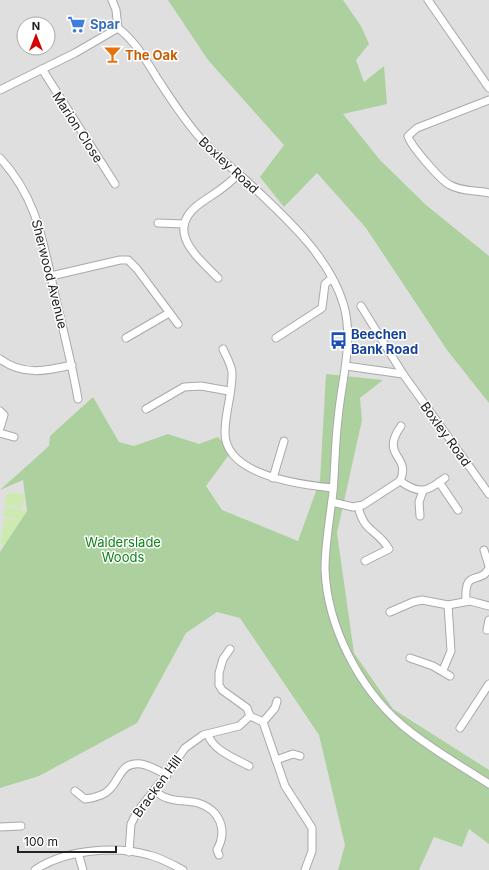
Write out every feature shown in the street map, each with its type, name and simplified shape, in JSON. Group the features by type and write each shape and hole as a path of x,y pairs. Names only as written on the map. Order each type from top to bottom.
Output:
{"street":[{"path":"0,90 91,45 118,28 116,10 112,0"},
{"path":"428,0 489,88"},
{"name":"Boxley Road","path":"118,28 141,52 195,132 210,149 289,223 312,248 332,278"},
{"name":"Marion Close","path":"42,69 115,184"},
{"path":"489,100 417,128 408,136 409,141 416,150 448,185 462,190 489,193"},
{"name":"Sherwood Avenue","path":"0,158 25,190 38,220 72,365 78,400"},
{"path":"218,278 194,253 184,239 184,224 193,209 227,185 238,174"},
{"path":"158,223 184,224"},
{"path":"51,276 120,260 128,260 137,269 178,324"},
{"path":"276,338 322,308 325,284 332,278 345,313 348,336 346,366 336,434 332,502 326,558 326,579 331,613 342,644 352,664 393,717 445,756 489,784"},
{"name":"Boxley Road","path":"361,306 403,374 489,494"},
{"path":"126,338 169,312"},
{"path":"223,349 232,370 225,432 227,444 235,457 241,463 273,478 312,486 333,488"},
{"path":"0,359 12,367 36,372 72,365"},
{"path":"346,366 403,374"},
{"path":"146,409 184,387 201,386 229,391"},
{"path":"0,411 4,415 0,428"},
{"path":"332,502 358,506 369,502 400,481 403,465 392,444 401,426"},
{"path":"0,433 14,437"},
{"path":"273,478 284,441"},
{"path":"420,516 419,502 424,491 442,480 458,510"},
{"path":"400,481 413,489 424,491"},
{"path":"358,506 363,522 382,539 389,549 365,561"},
{"path":"466,601 467,583 469,580 486,572 489,567 484,550"},
{"path":"390,612 413,602 422,600 448,605 466,601 489,606"},
{"path":"443,670 451,651 448,605"},
{"path":"487,630 489,620"},
{"path":"230,649 223,659 219,673 220,685 222,690 247,708 250,716 262,722 285,786 312,828 312,851 305,870"},
{"path":"410,658 443,670 450,676"},
{"path":"460,728 489,684"},
{"path":"262,722 275,708 276,701"},
{"name":"Bracken Hill","path":"128,852 131,824 137,812 185,748 203,735 239,726 250,716"},
{"path":"208,734 210,740 218,748 249,766"},
{"path":"276,760 294,754 300,756"},
{"path":"75,791 85,799 96,797 110,790 122,768 130,764 142,764 167,774"},
{"path":"154,790 165,798 196,802 207,807 212,812 223,828 223,840 217,850 219,855"},
{"path":"0,827 21,826"},
{"path":"35,870 57,858 78,853 104,851 148,855 171,867 183,870"},
{"path":"78,853 83,870"}],"shaded area":[{"path":"0,0 489,0 489,870 0,870"}],"green space":[{"path":"168,0 343,0 361,26 369,44 356,60 364,82 384,66 387,104 343,114 380,160 426,205 489,256 489,403 447,350 366,228 317,173 284,207 260,177 284,145 208,60"},
{"name":"Walderslade Woods","path":"326,374 383,380 360,398 362,420 337,533 354,653 393,709 489,770 489,844 469,829 462,847 434,837 419,870 338,870 345,845 319,735 240,618 217,612 186,633 137,723 39,776 0,788 0,552 27,511 23,480 0,490 49,446 50,436 93,397 119,442 134,446 168,434 199,444 218,437 231,452 206,486 222,510 298,541 320,480"},
{"path":"10,492 25,495 22,508 4,505 6,495"},
{"path":"5,507 27,511 4,548 0,542 4,519 17,520 3,516"}],"place":[{"name":"Spar","path":"77,24"},
{"name":"The Oak","path":"112,55"},
{"name":"Beechen Bank Road","path":"338,341"}]}
